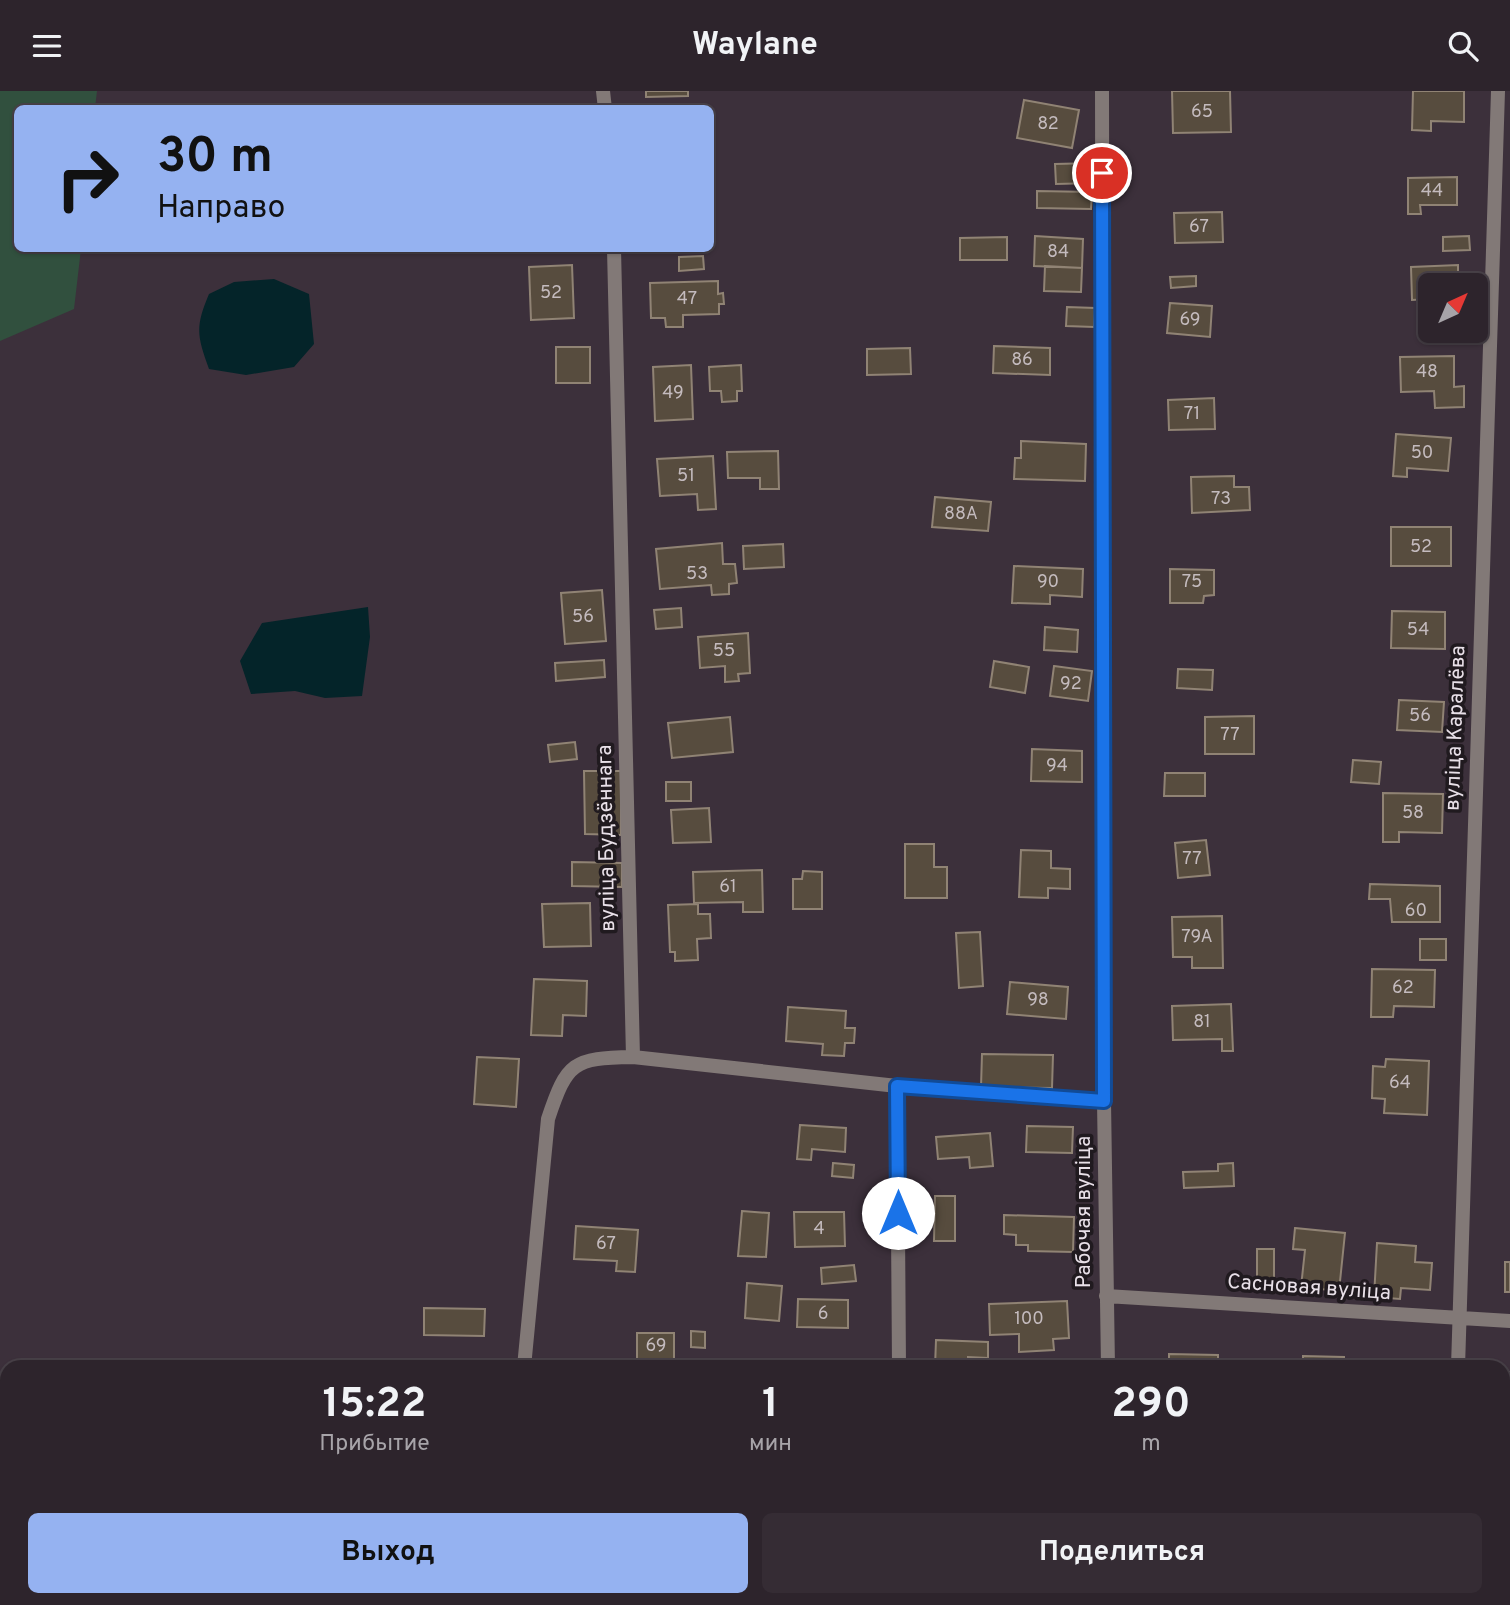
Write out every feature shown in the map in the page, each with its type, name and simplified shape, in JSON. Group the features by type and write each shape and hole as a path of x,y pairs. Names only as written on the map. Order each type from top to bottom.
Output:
{"street":[{"name":"Рабочая вуліца","path":"1102,91 1104,1101 1108,1360"},
{"name":"вуліца Каралёва","path":"1458,1360 1498,91"},
{"name":"вуліца Будзённага","path":"614,252 633,1057"},
{"path":"525,1360 548,1119 560,1082 581,1062 596,1058 633,1057 897,1086 1104,1101"},
{"path":"897,1086 899,1360"},
{"name":"Сасновая вуліца","path":"1106,1296 1510,1321"}],"green space":[{"path":"0,91 97,91 95,105 14,105 14,252 81,252 74,309 0,341"}],"water":[{"path":"274,279 309,294 314,344 294,367 246,375 209,369 199,332 201,315 209,294 234,282"},
{"path":"368,607 370,637 362,696 325,698 295,691 251,694 240,661 262,623"}],"building":[{"path":"646,91 688,91 688,96 646,97"},
{"path":"1172,91 1230,91 1231,132 1173,133"},
{"path":"1413,91 1464,91 1464,122 1431,121 1431,131 1412,130"},
{"path":"1024,100 1079,110 1072,148 1017,138"},
{"path":"1094,163 1095,183 1056,184 1055,164"},
{"path":"1457,177 1457,205 1420,205 1421,214 1408,214 1408,178"},
{"path":"1037,191 1092,192 1091,209 1037,208"},
{"path":"1222,212 1223,242 1175,243 1174,213"},
{"path":"1035,236 1083,239 1082,268 1034,266"},
{"path":"1469,236 1470,250 1443,251 1443,237"},
{"path":"1007,237 1007,260 960,260 960,238"},
{"path":"703,256 704,269 679,271 679,257"},
{"path":"572,265 574,318 531,320 529,267"},
{"path":"1458,265 1458,273 1418,273 1418,300 1412,300 1411,267"},
{"path":"1045,266 1082,268 1081,292 1044,291"},
{"path":"1196,276 1196,286 1171,288 1170,277"},
{"path":"718,281 718,294 723,293 724,304 719,304 719,314 683,315 683,327 666,327 665,318 651,318 650,283"},
{"path":"1170,303 1212,306 1210,337 1167,333"},
{"path":"1067,307 1095,308 1094,327 1066,326"},
{"path":"994,346 1050,348 1050,375 993,373"},
{"path":"556,347 590,347 590,383 556,383"},
{"path":"910,348 911,374 867,375 867,349"},
{"path":"1454,356 1454,387 1464,386 1464,407 1435,408 1434,391 1401,392 1400,357"},
{"path":"691,365 693,419 655,421 653,367"},
{"path":"741,365 742,391 737,391 737,401 722,402 721,391 710,391 709,367"},
{"path":"1214,398 1215,429 1169,430 1168,400"},
{"path":"1396,434 1451,438 1448,471 1407,468 1407,477 1393,476"},
{"path":"1021,441 1086,444 1085,481 1014,479 1015,458 1021,458"},
{"path":"778,451 779,489 760,489 760,478 728,478 727,452"},
{"path":"713,456 716,509 698,510 697,494 660,496 657,459"},
{"path":"1234,476 1234,487 1249,487 1250,510 1192,513 1191,477"},
{"path":"935,497 991,502 988,531 932,527"},
{"path":"1391,527 1451,527 1451,566 1391,566"},
{"path":"722,543 723,564 735,564 737,583 729,584 729,594 712,595 711,585 660,589 656,549"},
{"path":"783,544 784,567 744,569 743,546"},
{"path":"1014,566 1083,569 1082,597 1050,595 1050,604 1012,603"},
{"path":"1170,569 1214,570 1214,595 1204,596 1203,603 1170,603"},
{"path":"602,590 606,641 565,644 561,593"},
{"path":"681,608 682,627 656,629 654,610"},
{"path":"1392,611 1445,612 1445,649 1391,648"},
{"path":"1045,627 1078,630 1077,652 1044,650"},
{"path":"748,633 750,673 738,674 739,681 725,682 725,666 700,668 698,637"},
{"path":"604,660 605,677 556,681 555,663"},
{"path":"994,661 1029,667 1025,693 990,687"},
{"path":"1054,666 1092,671 1088,701 1050,696"},
{"path":"1178,669 1213,670 1212,690 1177,688"},
{"path":"1399,700 1444,702 1442,732 1397,730"},
{"path":"1254,716 1254,754 1205,754 1205,717"},
{"path":"730,717 733,752 672,758 668,723"},
{"path":"575,742 577,759 550,762 548,745"},
{"path":"1032,749 1082,751 1082,782 1031,781"},
{"path":"1353,760 1381,762 1379,784 1351,782"},
{"path":"584,771 621,771 621,835 585,834"},
{"path":"1165,773 1205,773 1205,796 1164,796"},
{"path":"666,782 691,782 691,801 666,801"},
{"path":"1383,793 1443,794 1442,833 1399,832 1399,842 1383,842"},
{"path":"709,808 711,842 673,843 671,810"},
{"path":"1206,840 1210,875 1178,878 1175,843"},
{"path":"905,844 934,844 934,867 947,867 947,898 905,898"},
{"path":"1021,850 1051,851 1051,868 1070,869 1070,889 1048,888 1048,898 1019,897"},
{"path":"572,862 622,863 622,887 572,886"},
{"path":"762,870 763,912 743,912 743,902 694,903 693,872"},
{"path":"803,871 822,872 822,909 793,909 793,879 802,879"},
{"path":"1370,884 1440,886 1440,922 1392,922 1390,899 1369,899"},
{"path":"590,903 591,946 544,947 542,904"},
{"path":"698,904 698,914 710,914 711,938 697,939 698,960 675,961 675,952 670,952 668,905"},
{"path":"1222,916 1223,968 1192,968 1192,957 1173,957 1172,917"},
{"path":"980,932 983,986 959,988 956,933"},
{"path":"1420,939 1446,939 1446,960 1420,960"},
{"path":"1372,969 1435,970 1434,1007 1394,1006 1393,1017 1371,1017"},
{"path":"534,979 587,981 586,1016 563,1015 562,1036 531,1035"},
{"path":"1010,982 1068,987 1066,1019 1007,1014"},
{"path":"1231,1004 1233,1051 1222,1051 1222,1039 1173,1040 1172,1006"},
{"path":"788,1007 846,1011 845,1028 855,1028 854,1043 845,1043 844,1056 822,1055 823,1044 786,1041"},
{"path":"982,1054 1053,1055 1052,1088 981,1087"},
{"path":"477,1057 519,1059 516,1107 474,1104"},
{"path":"1386,1059 1429,1061 1427,1115 1384,1113 1385,1099 1372,1098 1373,1066 1385,1067"},
{"path":"800,1125 846,1128 845,1152 812,1149 811,1160 797,1159"},
{"path":"1027,1126 1073,1127 1072,1153 1026,1152"},
{"path":"990,1133 993,1166 970,1168 969,1157 938,1159 936,1137"},
{"path":"833,1163 854,1165 853,1178 832,1176"},
{"path":"1233,1163 1234,1186 1184,1188 1183,1172 1218,1171 1218,1164"},
{"path":"935,1196 955,1196 955,1241 934,1241"},
{"path":"742,1211 769,1213 766,1257 738,1256"},
{"path":"794,1212 844,1212 845,1246 795,1247"},
{"path":"1004,1215 1074,1217 1073,1252 1028,1251 1028,1245 1016,1245 1016,1235 1004,1234"},
{"path":"576,1226 638,1230 635,1272 616,1271 617,1261 574,1259"},
{"path":"1295,1228 1345,1233 1339,1291 1301,1287 1305,1250 1293,1249"},
{"path":"1377,1243 1416,1246 1415,1262 1432,1263 1430,1290 1401,1288 1400,1299 1374,1297"},
{"path":"1257,1249 1274,1249 1274,1287 1257,1287"},
{"path":"1505,1262 1510,1262 1510,1292 1505,1292"},
{"path":"854,1265 856,1281 822,1284 821,1268"},
{"path":"747,1283 782,1286 779,1321 745,1318"},
{"path":"798,1299 848,1300 848,1328 797,1327"},
{"path":"1067,1301 1069,1338 1053,1339 1054,1350 1019,1352 1019,1334 990,1335 989,1304"},
{"path":"424,1308 485,1309 484,1336 424,1335"},
{"path":"691,1331 705,1332 705,1348 691,1347"},
{"path":"637,1333 674,1333 674,1360 637,1359"},
{"path":"936,1340 988,1342 988,1358 935,1360"},
{"path":"1169,1354 1218,1355 1218,1360 1169,1360"},
{"path":"1303,1356 1344,1357 1344,1360 1303,1360"}],"route":[{"path":"898,1213 897,1086 1104,1101 1102,173"}]}
